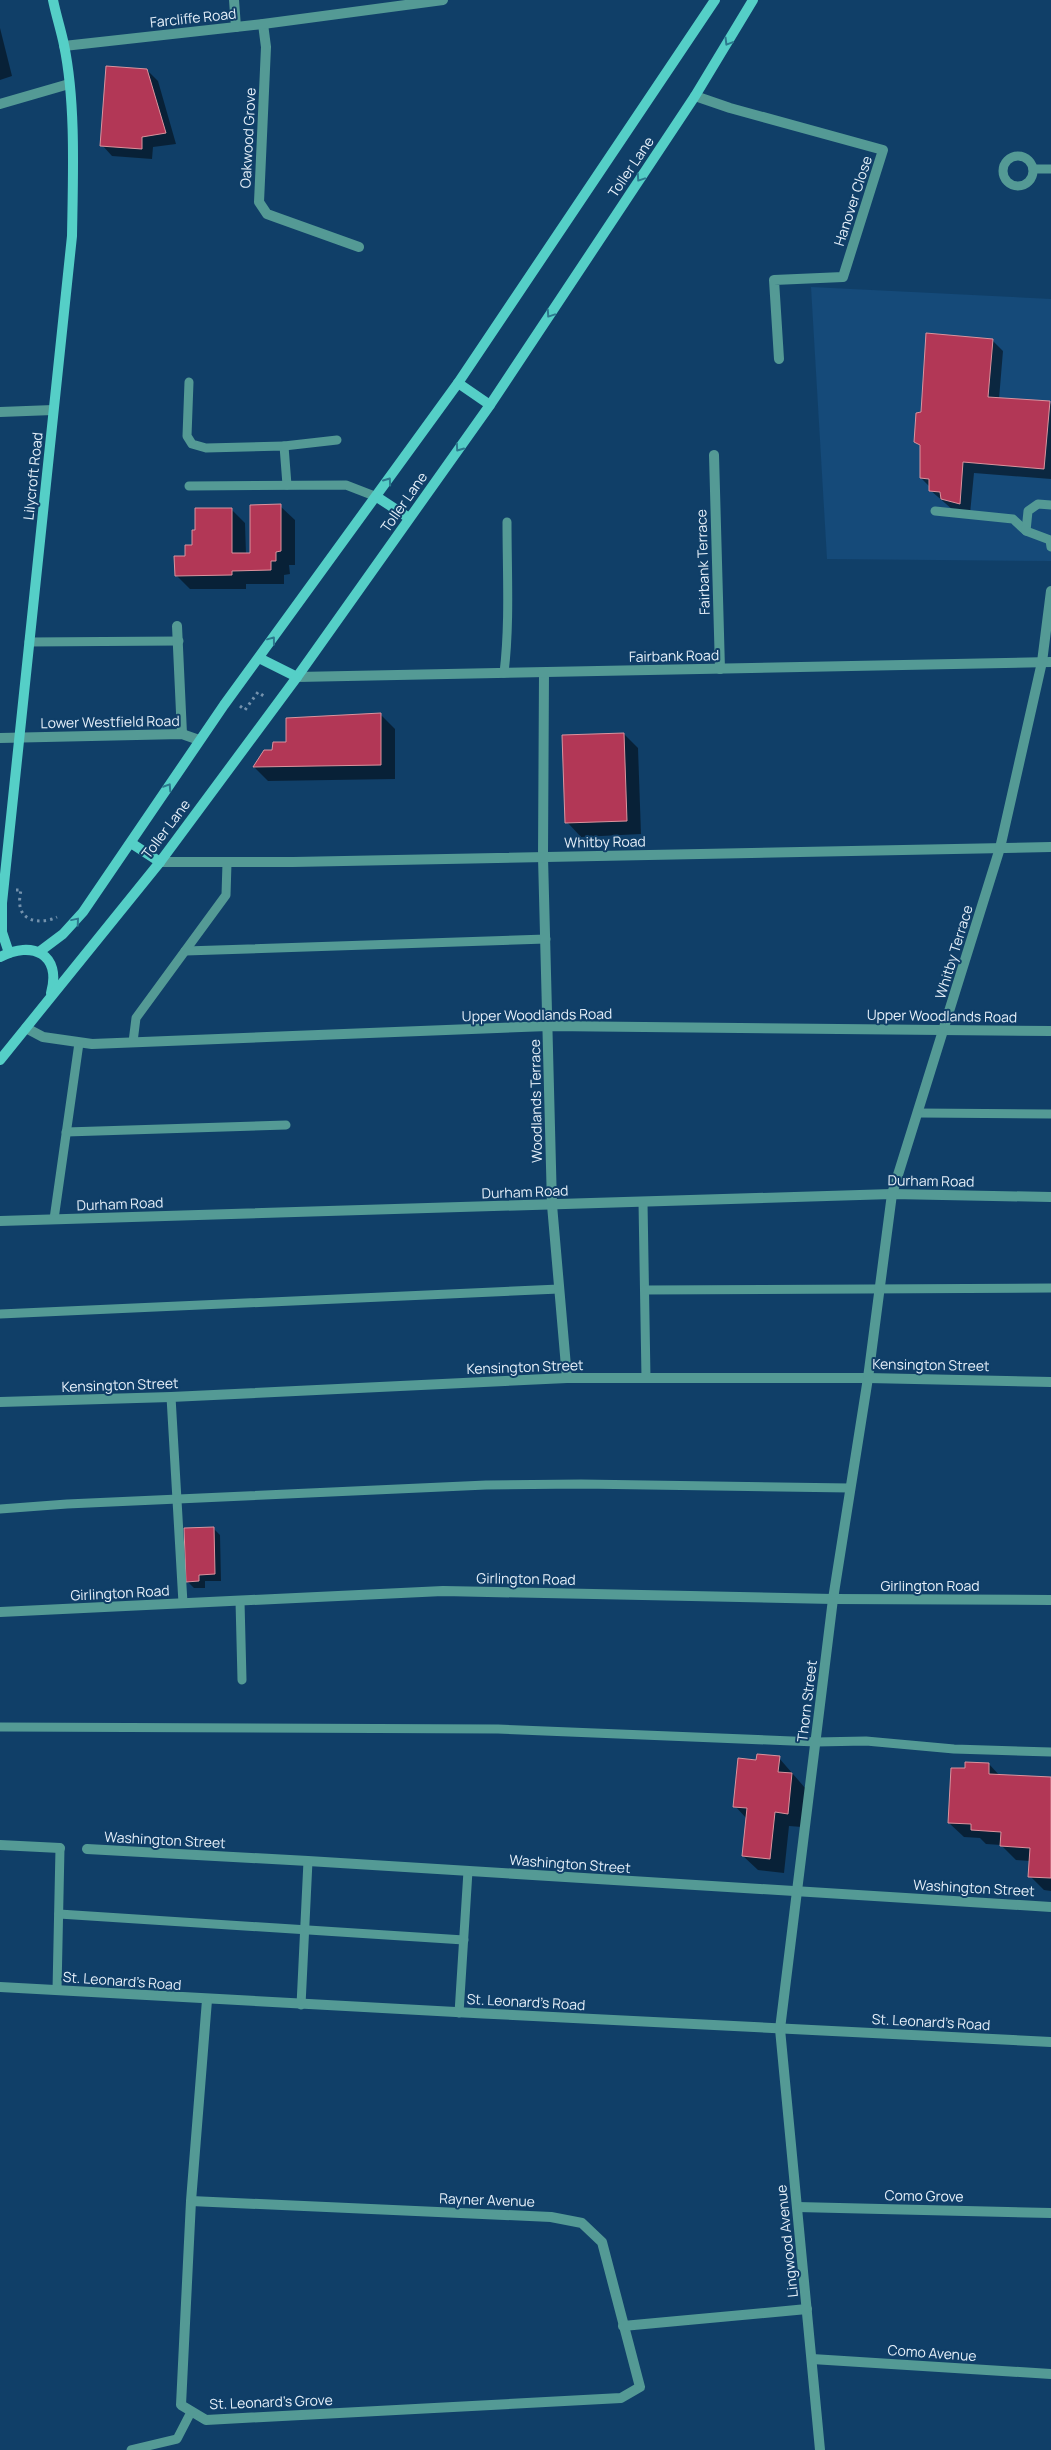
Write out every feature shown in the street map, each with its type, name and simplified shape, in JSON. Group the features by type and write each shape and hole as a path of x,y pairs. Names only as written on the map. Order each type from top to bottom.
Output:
{"main road":[{"name":"Lilycroft Road","path":"5,956 1,920 5,829 20,737 72,236 73,172 69,84 64,46 53,0"},
{"name":"Toller Lane","path":"49,999 54,972 49,960 39,952 74,924 228,699 377,497 458,383 715,0"},
{"name":"Toller Lane","path":"0,1060 160,862 297,677 490,404 695,96 753,0"},
{"path":"458,383 490,404"},
{"path":"377,497 409,518"},
{"path":"259,658 297,677"},
{"path":"131,843 160,862"},
{"path":"5,956 25,951 39,952"}],"street":[{"path":"234,0 236,27"},
{"name":"Farcliffe Road","path":"64,46 263,24 421,1 443,0"},
{"name":"Oakwood Grove","path":"263,24 266,47 259,190 262,208 278,218 359,247"},
{"path":"0,104 69,84"},
{"name":"Hanover Close","path":"695,96 730,108 883,150 843,277 774,280 779,359"},
{"path":"0,412 53,410"},
{"name":"Fairbank Terrace","path":"714,455 720,669"},
{"name":"Whitby Terrace","path":"868,1378 892,1194 1000,848 1047,662 1051,591"},
{"path":"178,626 182,734"},
{"name":"Fairbank Road","path":"297,677 1047,662"},
{"name":"Woodlands Terrace","path":"544,673 543,858 552,1205 567,1378"},
{"name":"Lower Westfield Road","path":"0,738 182,734 199,740"},
{"name":"Whitby Road","path":"160,862 543,858 1051,847"},
{"name":"Upper Woodlands Road","path":"26,1028 43,1037 79,1042 133,1042 548,1026 1051,1031"},
{"name":"Durham Road","path":"0,1220 892,1194 1051,1197"},
{"name":"Kensington Street","path":"0,1402 171,1397 567,1378 868,1378 1051,1382"},
{"name":"Thorn Street","path":"780,2029 833,1599 868,1378"},
{"name":"Girlington Road","path":"0,1612 444,1591 833,1599 1051,1600"},
{"path":"0,1845 60,1848"},
{"name":"Washington Street","path":"87,1849 1051,1907"},
{"name":"St. Leonard's Road","path":"0,1987 301,2005 1051,2042"},
{"name":"St. Leonard's Grove","path":"207,2000 191,2201 181,2406 206,2420 621,2398"},
{"name":"Lingwood Avenue","path":"780,2029 820,2450"},
{"name":"Rayner Avenue","path":"191,2201 551,2217 582,2223 602,2242 640,2387 621,2398"},
{"name":"Como Grove","path":"797,2207 1051,2213"},
{"path":"623,2326 807,2310"},
{"name":"Como Avenue","path":"812,2359 1051,2374"}],"lane":[{"path":"1033,169 1051,169"},
{"path":"189,382 188,436 192,444 206,448 284,446 338,440"},
{"path":"284,446 287,485"},
{"path":"189,486 346,485 377,497"},
{"path":"1026,531 1028,511 1038,504 1051,505"},
{"path":"935,511 1013,519 1026,531 1050,542"},
{"path":"504,674 509,632 507,522"},
{"path":"29,642 179,641"},
{"path":"133,1042 136,1018 226,895 227,862"},
{"path":"185,951 546,939"},
{"path":"54,1219 79,1042"},
{"path":"918,1113 1051,1114"},
{"path":"66,1132 286,1125"},
{"path":"643,1202 646,1378"},
{"path":"645,1290 1051,1288"},
{"path":"0,1314 559,1289"},
{"path":"171,1397 183,1603"},
{"path":"0,1509 67,1504 486,1486 581,1484 850,1488"},
{"path":"240,1601 242,1680"},
{"path":"0,1727 498,1729 816,1742 866,1741 954,1749 1051,1752"},
{"path":"57,1990 60,1848"},
{"path":"301,2005 308,1861"},
{"path":"459,2013 468,1871"},
{"path":"59,1914 464,1940"},
{"path":"131,2450 149,2444 177,2439 191,2412"}],"path":[{"path":"228,699 245,710 258,692 276,704"},
{"path":"3,888 21,890 19,906 22,912 38,921 49,921 57,917 63,910"}],"shaded area":[{"path":"811,287 1051,299 1051,561 827,559"}],"building":[{"path":"106,66 147,69 166,133 142,137 142,149 100,146"},
{"path":"926,333 993,339 988,397 1050,401 1044,469 963,462 960,504 941,499 940,492 929,491 929,479 920,478 920,445 914,442 916,413 921,412"},
{"path":"281,504 281,551 276,552 276,561 271,561 271,570 232,571 232,575 175,576 174,556 185,556 185,545 192,545 192,530 195,530 195,508 232,508 232,553 250,553 250,505"},
{"path":"381,713 381,765 253,767 264,750 272,750 273,742 286,742 286,718"},
{"path":"624,733 627,821 565,823 562,735"},
{"path":"214,1527 215,1574 199,1575 199,1581 186,1582 184,1528"},
{"path":"757,1754 780,1756 778,1772 792,1773 788,1814 775,1812 770,1859 742,1856 747,1808 733,1807 738,1758 756,1760"},
{"path":"965,1762 989,1763 989,1774 1051,1777 1051,1878 1028,1877 1030,1848 1000,1846 1001,1832 971,1830 971,1824 948,1823 951,1768 965,1768"}]}
